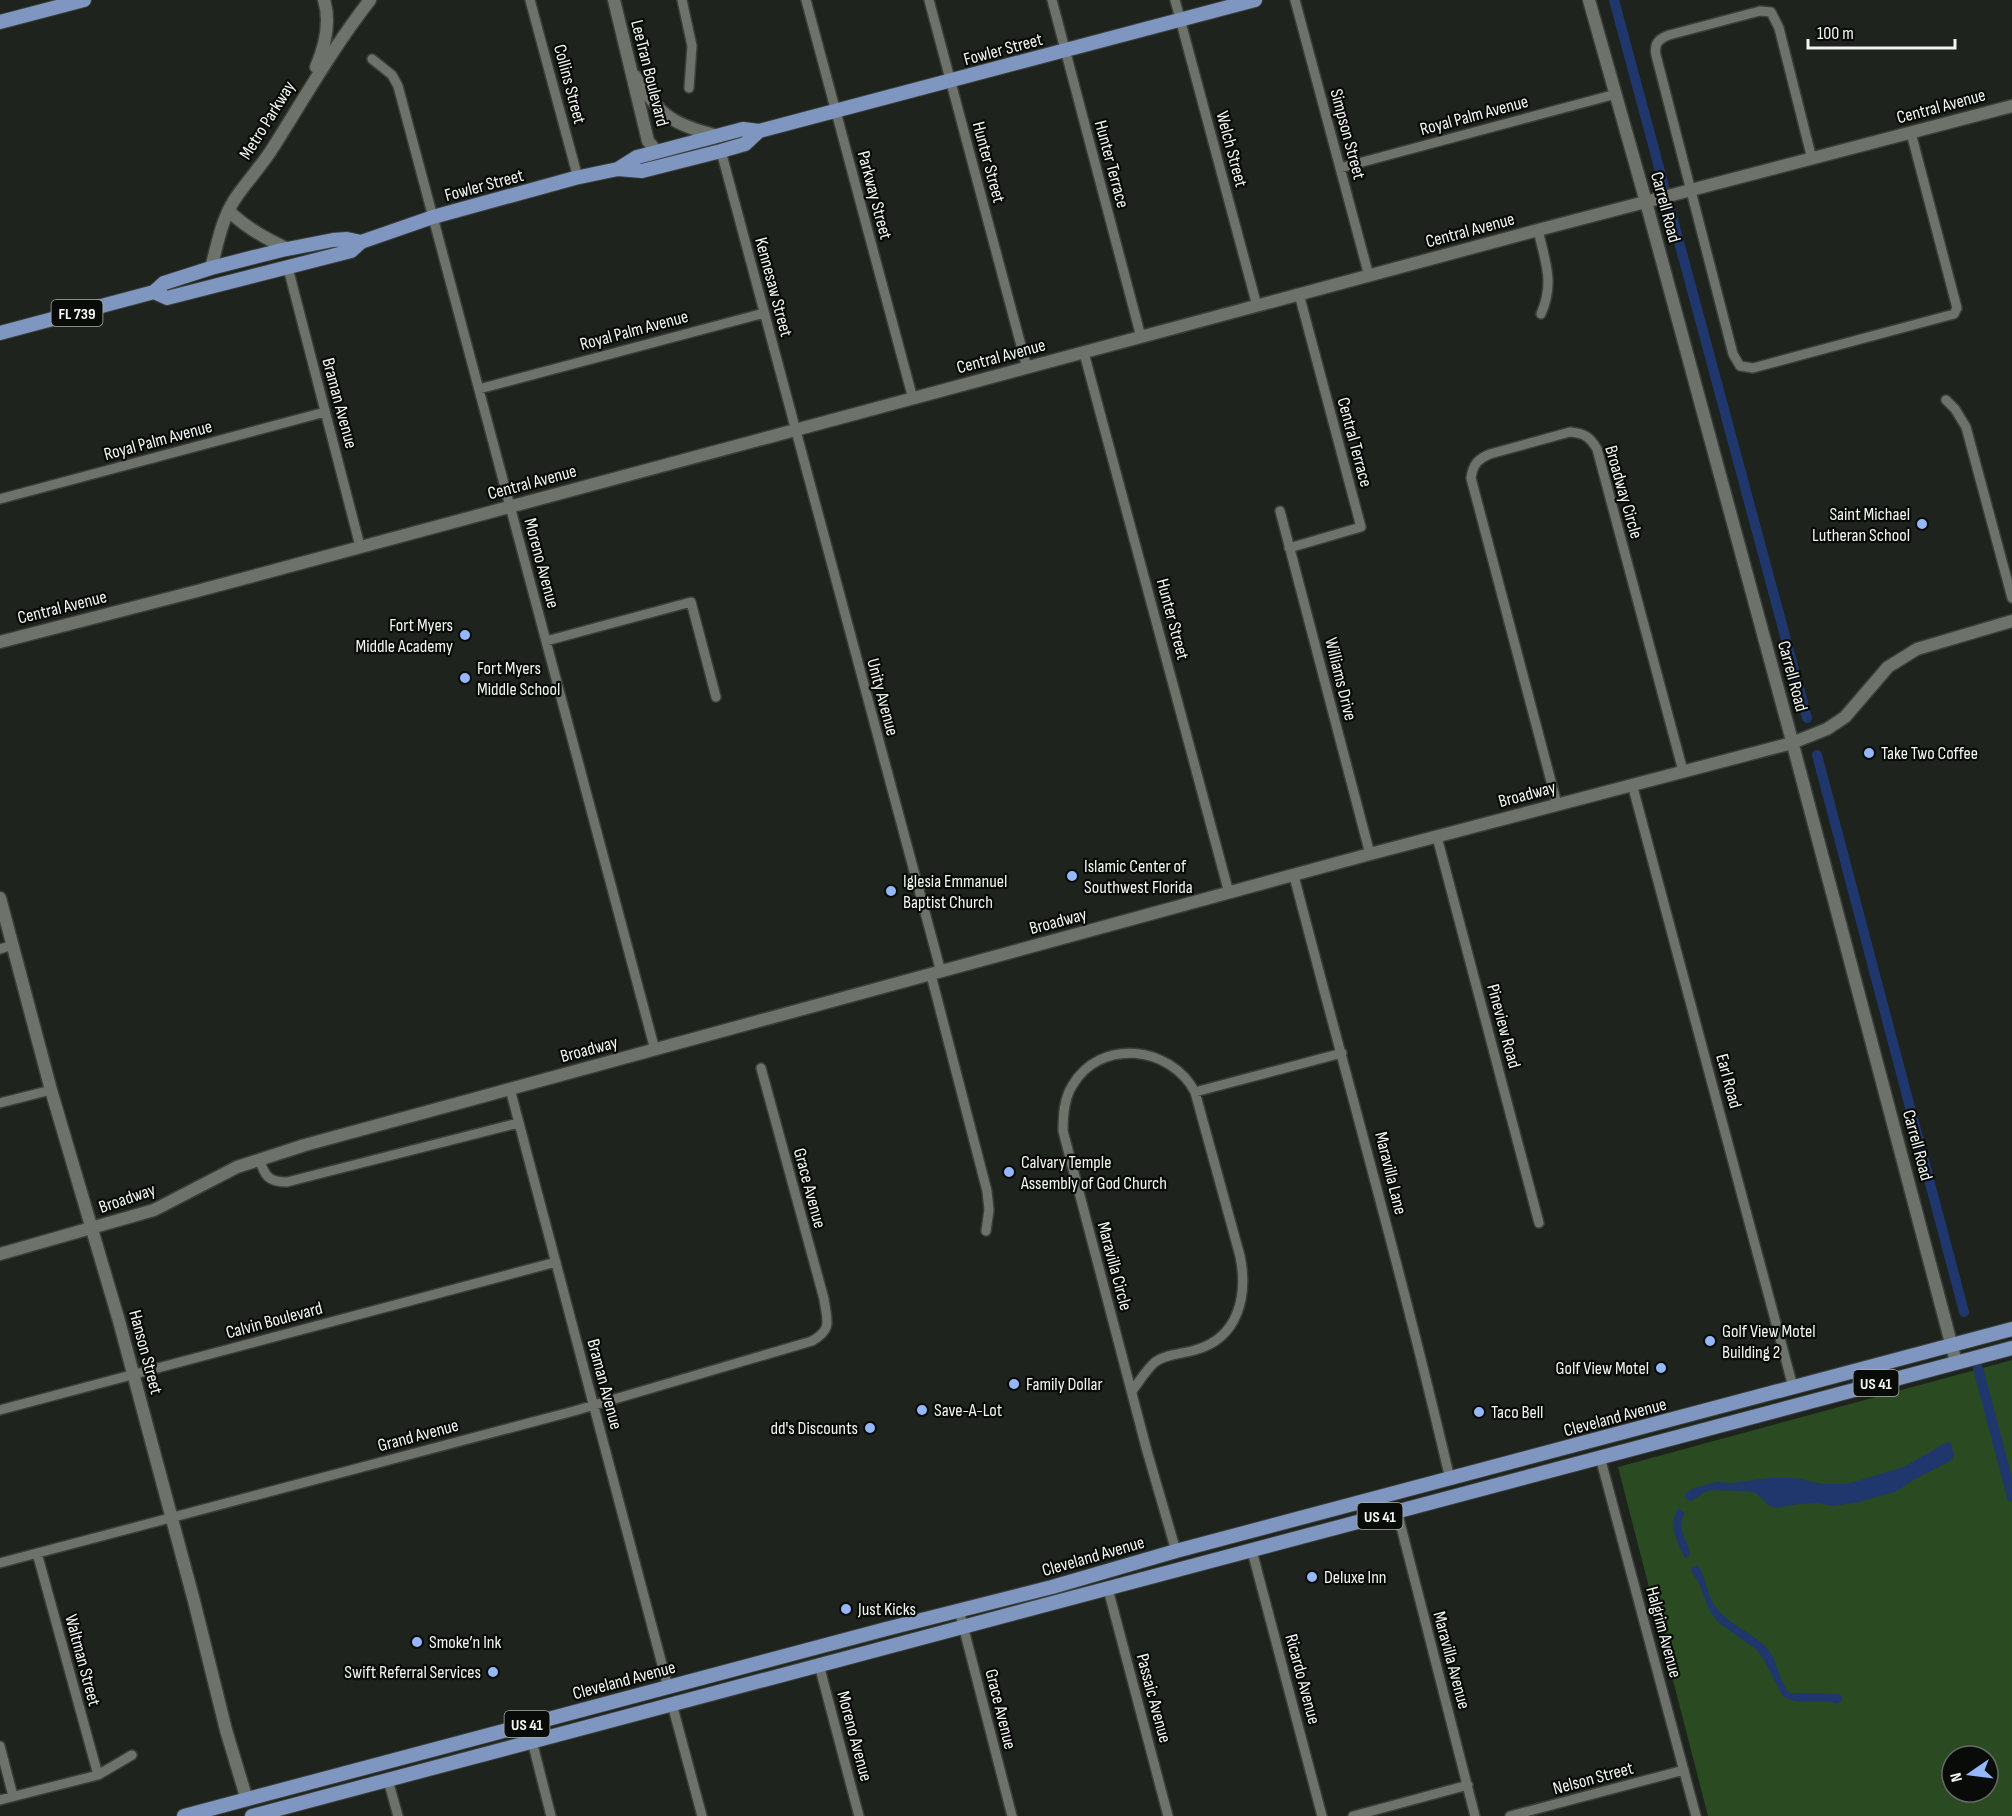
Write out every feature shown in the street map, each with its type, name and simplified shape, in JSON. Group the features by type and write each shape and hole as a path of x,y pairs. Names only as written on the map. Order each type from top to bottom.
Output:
{"main road":[{"path":"0,22 84,0"},
{"name":"Fowler Street","path":"618,169 637,157 743,129 759,131 836,112 1255,0"},
{"name":"Fowler Street","path":"154,292 167,298 288,268 351,251 361,242 433,217 578,178 618,169 642,171 721,152 745,144 759,131"},
{"path":"657,152 666,165"},
{"path":"288,268 299,256 336,245 347,239"},
{"name":"Fowler Street","path":"0,333 154,292 164,283 211,268 288,249 347,239 361,242"},
{"path":"191,292 211,268"},
{"name":"Cleveland Avenue","path":"184,1816 1052,1587 1176,1551 2012,1329"},
{"name":"Cleveland Avenue","path":"252,1816 2012,1348"},
{"path":"1600,1457 1618,1440 1637,1429"},
{"path":"1414,1507 1450,1479"},
{"path":"672,1704 683,1691 707,1677"},
{"path":"634,1714 656,1699 668,1687"}],"street":[{"path":"307,90 325,41 327,19 324,0"},
{"name":"Metro Parkway","path":"211,268 229,211 236,198 272,149 345,32 370,0"},
{"name":"Collins Street","path":"530,0 578,178"},
{"name":"LeeTran Boulevard","path":"614,0 648,141 657,152"},
{"path":"682,0 692,46 689,88"},
{"name":"Parkway Street","path":"806,0 913,399"},
{"name":"Hunter Street","path":"929,0 1027,368"},
{"name":"Hunter Terrace","path":"1052,0 1141,337"},
{"name":"Welch Street","path":"1175,0 1257,306"},
{"name":"Simpson Street","path":"1295,0 1369,276"},
{"name":"Carrell Road","path":"1589,0 1616,94 1651,201 1956,1362"},
{"path":"1812,159 1779,28 1771,12 1760,11 1669,34 1658,41 1655,47 1656,55 1686,192 1736,361 1740,366 1746,368 1956,312 1957,308 1911,133"},
{"name":"Moreno Avenue","path":"372,59 393,75 398,86 655,1050"},
{"path":"628,64 657,108 671,120 687,128 718,136"},
{"name":"Royal Palm Avenue","path":"1340,168 1616,94"},
{"name":"Central Avenue","path":"0,642 1538,230 2012,106"},
{"name":"Kennesaw Street","path":"721,152 794,430"},
{"path":"229,211 242,223 288,249"},
{"path":"1538,230 1549,282 1548,296 1541,314"},
{"name":"Braman Avenue","path":"288,268 360,546"},
{"name":"Central Terrace","path":"1290,548 1361,527 1299,294"},
{"name":"Royal Palm Avenue","path":"479,389 764,313"},
{"name":"Hunter Street","path":"1084,353 1229,893"},
{"path":"1946,400 1955,409 1966,427 2012,598"},
{"name":"Royal Palm Avenue","path":"0,499 325,412"},
{"name":"Unity Avenue","path":"794,430 936,974 987,1191 989,1210 986,1231"},
{"name":"Broadway Circle","path":"1557,804 1471,478 1473,467 1480,458 1524,444 1570,432 1581,433 1591,439 1597,449 1683,771"},
{"name":"Williams Drive","path":"1280,511 1370,854"},
{"path":"546,641 691,602 716,697"},
{"name":"Broadway","path":"0,1254 154,1210 218,1176 259,1159 1370,854 1792,743 1827,729 1845,717 1888,667 1917,649 2012,621"},
{"name":"Earl Road","path":"1632,784 1793,1387"},
{"name":"Pineview Road","path":"1437,837 1539,1223"},
{"name":"Maravilla Lane","path":"1294,876 1430,1389 1450,1479"},
{"name":"Hanson Street","path":"0,898 51,1090 133,1374 226,1730 252,1816"},
{"path":"0,949 13,945"},
{"name":"Maravilla Circle","path":"1132,1391 1157,1361 1170,1355 1206,1346 1224,1334 1235,1319 1244,1291 1240,1256 1195,1092 1185,1076 1167,1062 1149,1054 1129,1052 1102,1059 1084,1072 1072,1085 1064,1107 1064,1142 1132,1391 1176,1551"},
{"path":"1195,1092 1342,1053"},
{"name":"Grace Avenue","path":"761,1068 824,1299 826,1316"},
{"name":"Braman Avenue","path":"510,1089 668,1687"},
{"path":"0,1104 51,1090"},
{"path":"259,1159 269,1178 277,1182 287,1182 518,1122"},
{"name":"Calvin Boulevard","path":"0,1410 556,1262"},
{"name":"Grand Avenue","path":"0,1563 594,1405 812,1341 823,1335 828,1325 826,1316"},
{"name":"Halgrim Avenue","path":"1600,1457 1696,1816"},
{"name":"Maravilla Avenue","path":"1397,1511 1475,1816"},
{"name":"Ricardo Avenue","path":"1252,1551 1322,1816"},
{"name":"Waltman Street","path":"37,1553 98,1775"},
{"name":"Passaic Avenue","path":"1108,1589 1168,1816"},
{"name":"Grace Avenue","path":"959,1610 1012,1816"},
{"name":"Moreno Avenue","path":"819,1665 859,1816"},
{"path":"672,1704 702,1816"},
{"path":"532,1741 551,1816"},
{"path":"0,1746 13,1796"},
{"path":"0,1800 98,1775 132,1755"},
{"name":"Nelson Street","path":"1510,1816 1684,1770"},
{"path":"388,1780 398,1816"},
{"path":"1353,1816 1468,1785"}],"green space":[{"path":"2012,1360 2012,1816 1708,1816 1618,1467"}],"water":[{"path":"1947,1442 1951,1443 1954,1455 1952,1460 1897,1491 1859,1502 1833,1506 1817,1503 1798,1504 1776,1508 1770,1506 1756,1493 1745,1491 1711,1490 1691,1501 1684,1497 1694,1488 1717,1482 1795,1478 1823,1484 1847,1484 1904,1467"},
{"path":"1678,1508 1684,1512 1682,1531 1690,1555 1685,1558 1674,1527"},
{"path":"1697,1565 1718,1610 1766,1647 1789,1693 1838,1694 1843,1698 1838,1704 1824,1701 1795,1701 1782,1695 1757,1650 1718,1622 1709,1610 1699,1583 1691,1571 1691,1568"}],"waterway":[{"path":"1614,0 1807,718"},
{"path":"1817,755 1964,1312"},
{"path":"1978,1368 2012,1497"}],"place":[{"name":"Saint Michael Lutheran School","path":"1922,524"},
{"name":"Fort Myers Middle Academy","path":"465,635"},
{"name":"Fort Myers Middle School","path":"465,678"},
{"name":"Take Two Coffee","path":"1869,753"},
{"name":"Islamic Center of Southwest Florida","path":"1072,876"},
{"name":"Iglesia Emmanuel Baptist Church","path":"891,891"},
{"name":"Calvary Temple Assembly of God Church","path":"1009,1172"},
{"name":"Golf View Motel Building 2","path":"1710,1341"},
{"name":"Golf View Motel","path":"1661,1368"},
{"name":"Family Dollar","path":"1014,1384"},
{"name":"Save-A-Lot","path":"922,1410"},
{"name":"Taco Bell","path":"1479,1412"},
{"name":"dd's Discounts","path":"870,1428"},
{"name":"Deluxe Inn","path":"1312,1577"},
{"name":"Just Kicks","path":"846,1609"},
{"name":"Smoke’n Ink","path":"417,1642"},
{"name":"Swift Referral Services","path":"493,1672"}]}
